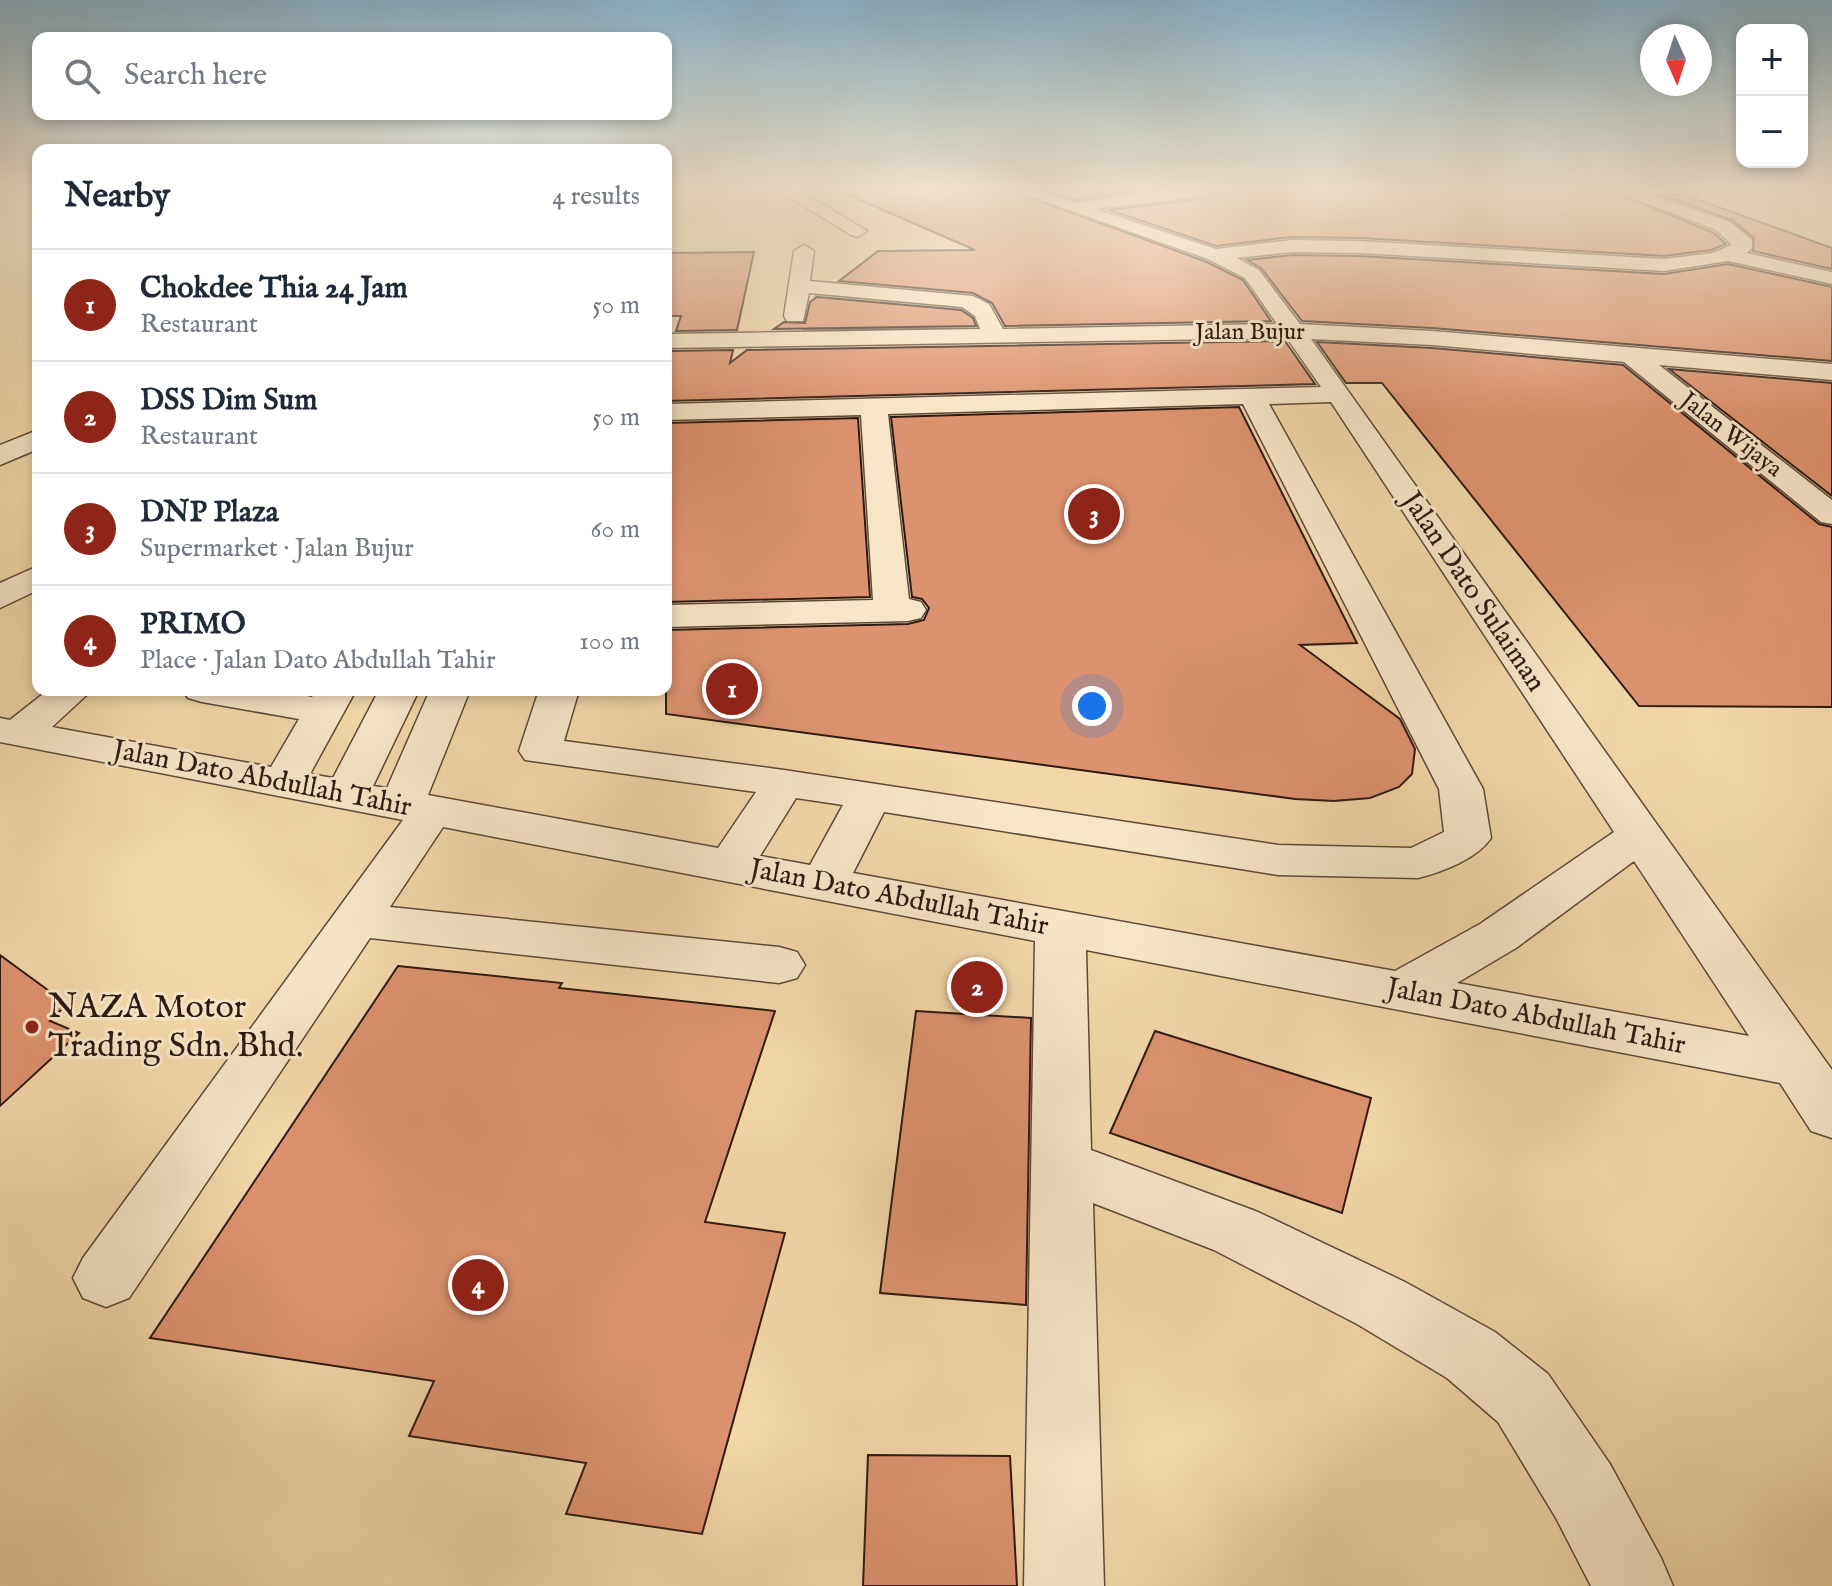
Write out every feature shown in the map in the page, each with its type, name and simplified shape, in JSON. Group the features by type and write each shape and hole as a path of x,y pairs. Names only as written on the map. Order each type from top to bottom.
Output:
{"street":[{"path":"791,338 803,264"},
{"name":"Jalan Dato Sulaiman","path":"1233,264 1252,274 1296,331 1832,1115"},
{"path":"1647,264 1671,264"},
{"path":"1770,264 1832,278"},
{"path":"800,286 965,301 980,305 993,334"},
{"name":"Jalan Bujur","path":"672,341 1296,331 1418,337 1832,372"},
{"name":"Jalan Wijaya","path":"1630,354 1832,515"},
{"path":"672,412 1052,403 1060,412 1098,410 1101,409 1099,402 1339,394"},
{"path":"557,696 540,751 784,783 1278,860 1418,863 1468,838 1461,789 1441,745 1253,398"},
{"path":"672,616 900,610 874,407"},
{"path":"0,456 32,441"},
{"path":"0,597 32,579"},
{"path":"9,732 63,696"},
{"path":"272,696 330,701 283,784"},
{"path":"346,796 396,696"},
{"path":"106,1278 358,920 416,808 448,696"},
{"name":"Jalan Dato Abdullah Tahir","path":"9,732 1799,1066"},
{"path":"730,866 784,783"},
{"path":"823,884 870,796"},
{"path":"1400,992 1498,936 1640,835"},
{"path":"358,920 779,965"},
{"path":"1060,928 1064,1586"},
{"path":"1063,1165 1236,1231 1381,1303 1471,1355 1523,1398 1583,1491 1633,1586"}],"green space":[{"path":"817,293 958,304 974,313 979,329 803,329"}],"building":[{"path":"672,264 751,264 737,330 676,331 681,316 672,316"},
{"path":"861,264 1211,264 1243,280 1271,321 1005,326 992,303 973,293 839,281"},
{"path":"1254,264 1495,264 1664,274 1728,264 1832,287 1832,361 1432,328 1302,321 1261,268"},
{"path":"1810,264 1832,264 1832,269"},
{"path":"817,297 961,310 973,318 976,326 774,329 784,322 805,323 810,302"},
{"path":"1285,341 1315,384 672,401 672,351 733,350 730,363 747,350"},
{"path":"1317,342 1432,348 1623,365 1819,524 1832,527 1832,707 1639,706 1382,383 1346,383"},
{"path":"1669,369 1832,383 1832,496"},
{"path":"1239,407 1357,643 1300,645 1400,719 1415,749 1412,774 1399,787 1370,798 1334,801 1295,799 666,714 666,696 672,696 672,630 908,624 924,620 929,608 922,599 912,597 891,417"},
{"path":"858,418 870,597 672,602 672,423"},
{"name":"NAZA Motor Trading Sdn. Bhd.","path":"0,955 67,1004 50,1021 79,1033 0,1106"},
{"path":"398,966 562,983 559,988 775,1011 705,1222 785,1233 702,1534 566,1514 586,1463 409,1436 434,1381 150,1338"},
{"path":"916,1011 1031,1018 1026,1305 880,1293"},
{"path":"1155,1031 1371,1098 1342,1213 1110,1133"},
{"path":"868,1455 1010,1456 1017,1586 863,1586"}],"place":[{"name":"DNP Plaza","path":"1094,514"},
{"name":"Chokdee Thia 24 Jam","path":"732,689"},
{"name":"DSS Dim Sum","path":"977,987"},
{"name":"NAZA Motor Trading Sdn. Bhd.","path":"32,1027"},
{"name":"PRIMO","path":"478,1285"}]}
